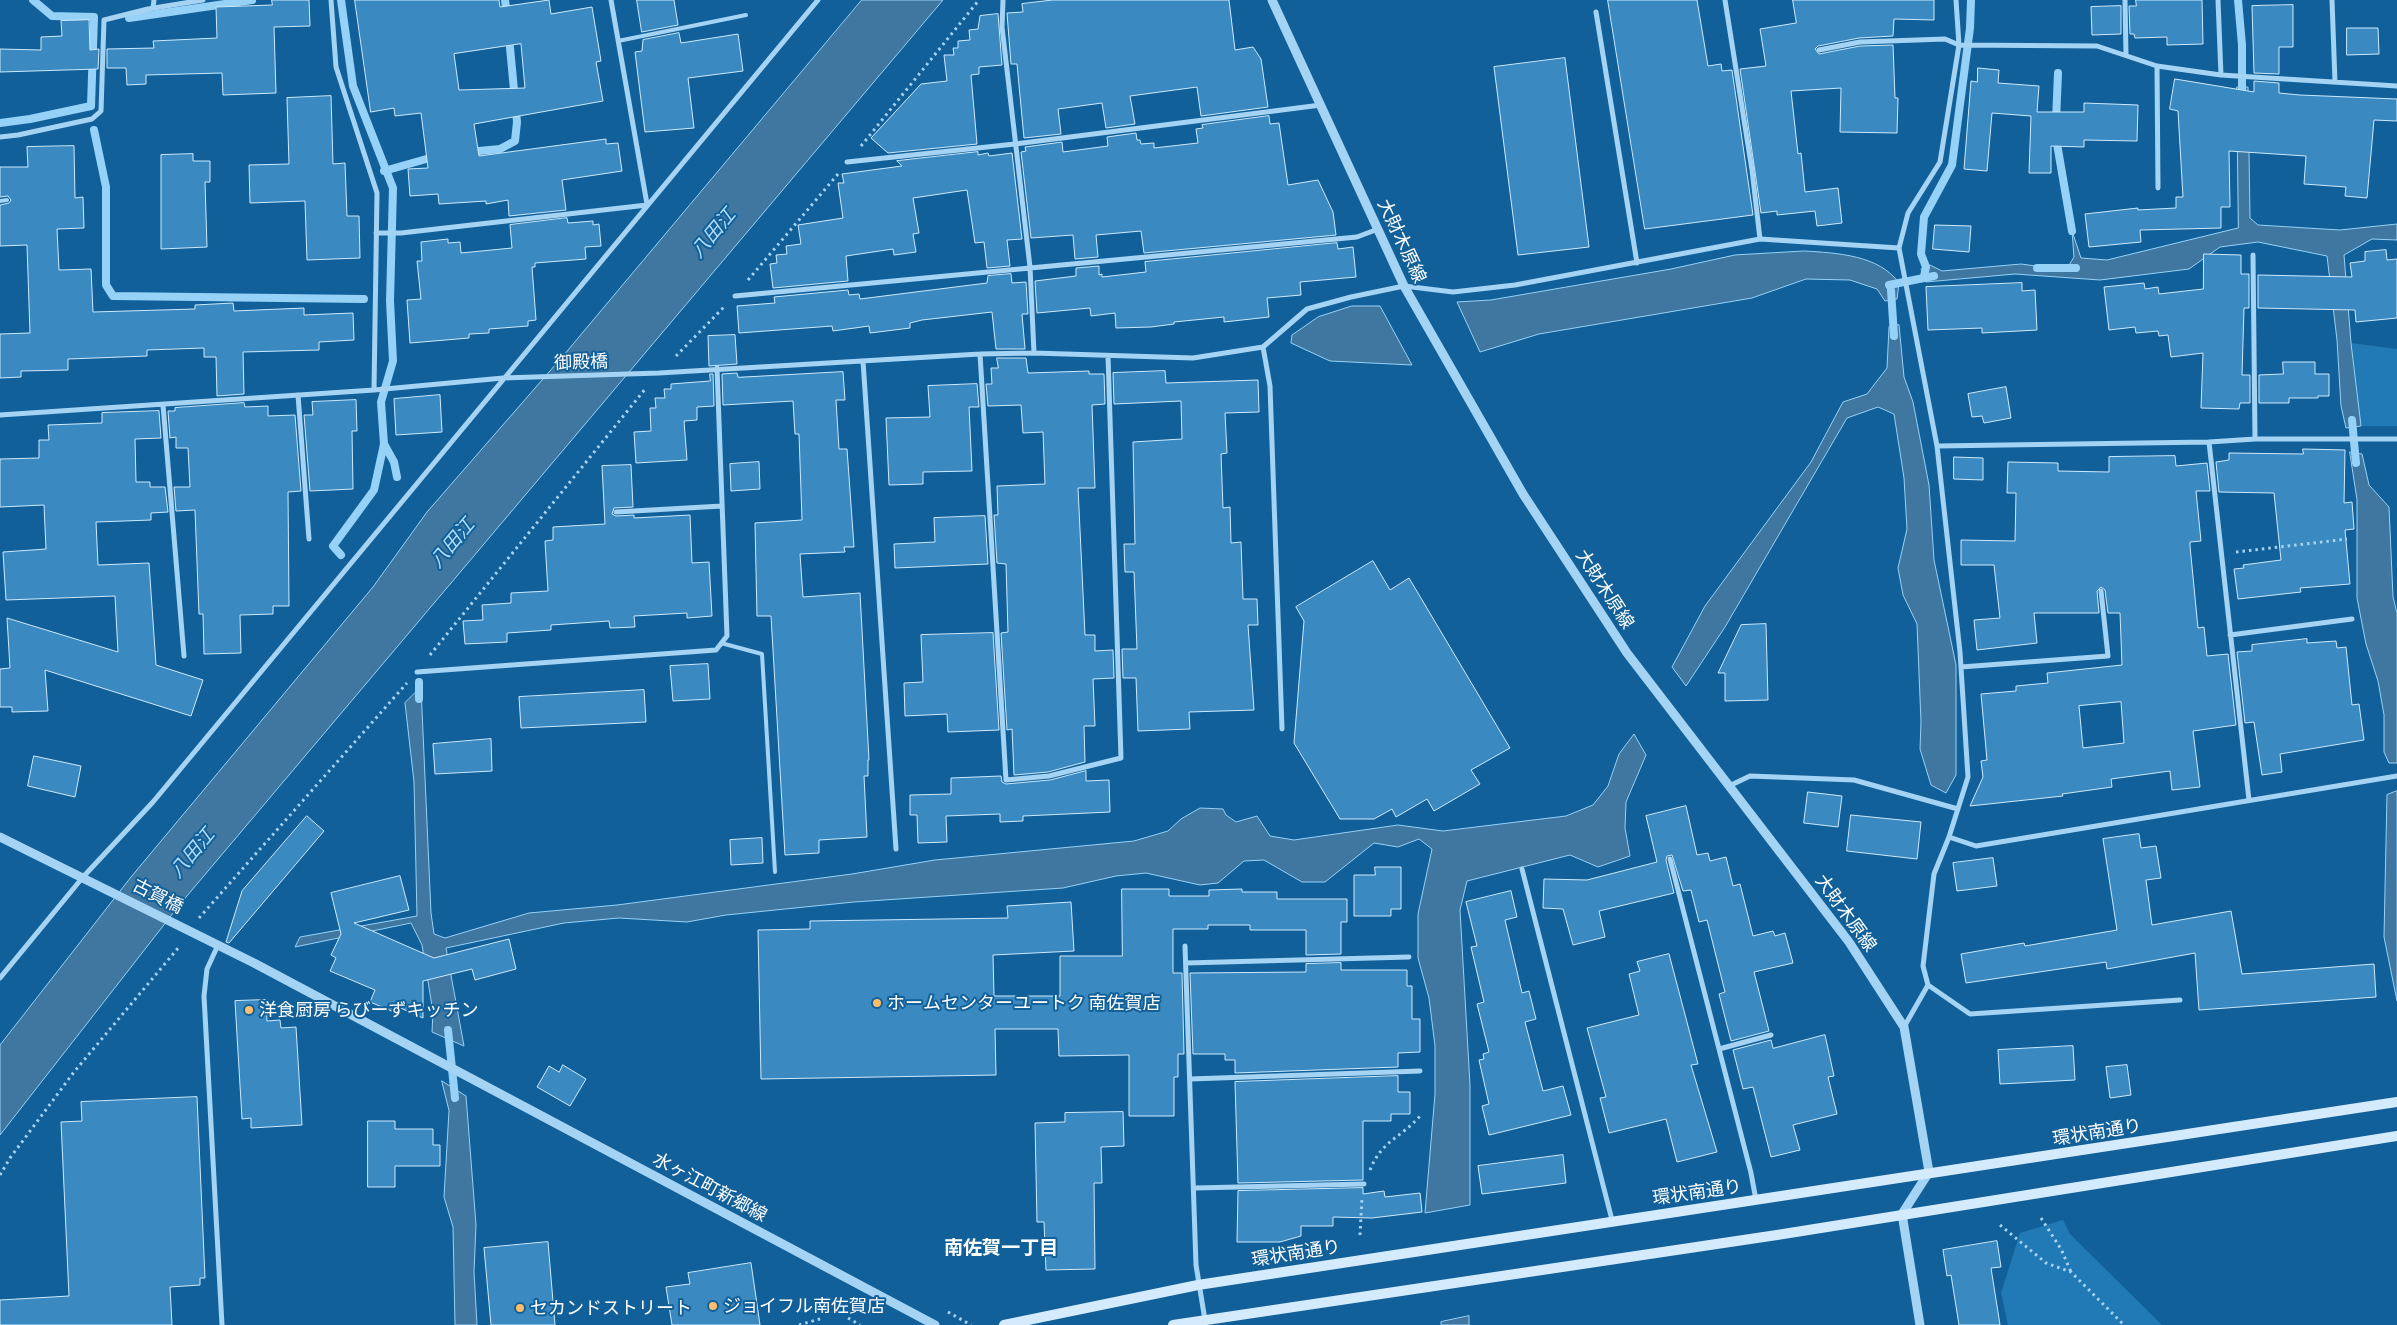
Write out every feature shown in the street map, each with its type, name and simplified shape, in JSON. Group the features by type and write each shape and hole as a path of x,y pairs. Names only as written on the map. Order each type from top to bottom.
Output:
{"main road":[{"name":"環状南通り","path":"1004,1325 1198,1285 1612,1220 1756,1200 1929,1172 2397,1102"},
{"path":"1173,1325 1902,1214 2397,1136"}],"street":[{"path":"153,8 154,0"},
{"path":"0,136 18,135 92,119 101,111 104,20 153,8 203,0"},
{"path":"611,0 647,204"},
{"path":"0,978 83,877 153,802 818,0"},
{"path":"1003,0 1002,27 1030,267 1034,353"},
{"name":"大財木原線","path":"1272,0 1404,286 1529,502 1627,653 1849,942 1904,1028 1929,1172"},
{"path":"1725,0 1752,170 1760,239"},
{"path":"1956,0 1959,45 1940,162 1908,213 1899,248 1937,446 1962,667 1968,777 1949,837 1934,874 1923,966 1928,985 1970,1014 2180,1000"},
{"path":"2125,0 2126,55"},
{"path":"2218,0 2221,75"},
{"path":"2332,0 2335,82"},
{"path":"330,2 336,67 377,193 374,390"},
{"path":"1596,12 1637,263"},
{"path":"1818,50 1860,42 1945,38 1959,45 2097,46 2157,66 2221,75 2397,86"},
{"path":"2157,66 2158,188"},
{"path":"847,162 1015,144 1320,105"},
{"path":"376,233 401,233 647,204"},
{"path":"735,296 1357,236 1378,229"},
{"path":"1282,729 1270,386 1263,347 1307,309 1351,297 1404,286 1430,291 1453,292 1515,285 1760,239 1899,248"},
{"path":"2254,256 2255,439"},
{"name":"御殿橋","path":"0,415 374,390 503,378 659,372 980,354 1034,353 1193,358 1263,347"},
{"path":"980,354 1006,780 1049,776 1121,758 1108,356"},
{"path":"863,361 896,849"},
{"path":"417,672 716,650 727,636 717,368"},
{"path":"298,395 309,539"},
{"path":"162,404 184,656"},
{"path":"1937,446 2209,442 2255,439 2397,439"},
{"path":"2209,442 2248,800"},
{"path":"616,512 722,506"},
{"path":"1962,667 2108,656 2101,591"},
{"path":"2230,634 2352,618"},
{"path":"1729,786 1750,776 1854,780 1958,809"},
{"path":"1949,837 1976,846 2397,776"},
{"path":"0,837 83,877"},
{"path":"1670,859 1751,1173 1756,1200"},
{"path":"1522,869 1612,1220"},
{"name":"古賀橋","path":"83,877 218,945"},
{"path":"218,945 207,969 204,996 222,1325"},
{"name":"水ヶ江町新郷線","path":"218,945 935,1325"},
{"path":"1185,946 1198,1285 1205,1320"},
{"path":"1186,963 1409,957"},
{"path":"1904,1028 1928,985"},
{"path":"1719,1049 1771,1035"},
{"path":"1190,1079 1420,1071"},
{"path":"1920,1325 1902,1214 1929,1172"},
{"path":"1194,1188 1364,1184"}],"lane":[{"path":"618,41 746,14"},
{"path":"0,201 7,200"},
{"path":"721,643 762,654 775,872"}],"path":[{"path":"659,372 735,296 979,0"},
{"path":"2221,553 2347,539"},
{"path":"0,1175 10,1158 74,1072 179,947"},
{"path":"1360,1235 1364,1184 1380,1150 1411,1126 1420,1116"},
{"path":"2041,1218 2061,1249 2071,1272 2124,1325"},
{"path":"2000,1225 2046,1263 2071,1272"},
{"path":"945,1310 971,1325"},
{"path":"799,1325 823,1318"},
{"path":"848,1318 860,1325"}],"shaded area":[{"path":"2351,343 2397,349 2397,426 2361,426"},
{"path":"2063,1220 2070,1234 2162,1325 2008,1325 2001,1293 2020,1233"}],"water":[{"name":"八田江","path":"862,0 943,0 181,903 0,1135 0,1045 131,877 373,587 427,512 563,356"},
{"path":"2237,87 2248,87 2250,218 2258,225 2340,230 2397,224 2397,240 2372,239 2344,255 2351,343 2361,426 2346,428 2341,406 2337,340 2327,256 2258,242 2220,247 2189,269 2100,280 2015,274 1926,282 1921,269 1930,265 1942,271 2021,264 2066,270 2074,257 2072,231 2081,258 2107,260 2238,228"},
{"path":"1805,251 1856,257 1880,266 1899,283 1897,299 1885,301 1877,289 1850,280 1806,279 1752,298 1539,334 1480,352 1457,302 1491,300 1671,269 1735,255"},
{"path":"1352,306 1380,306 1412,365 1330,361 1291,343 1292,335 1318,317"},
{"path":"1899,325 1904,377 1913,402 1929,485 1934,560 1956,665 1956,775 1946,793 1931,785 1920,749 1921,722 1917,624 1903,595 1898,568 1907,529 1904,478 1894,414 1878,407 1847,418 1725,627 1686,686 1672,667 1705,606 1811,462 1843,402 1867,394 1887,368 1889,327"},
{"path":"2350,452 2362,454 2369,485 2389,507 2393,597 2397,613 2397,763 2389,763 2384,752 2384,715 2378,681 2366,644 2357,598 2357,500"},
{"path":"421,687 431,913 434,934 445,938 529,913 617,905 852,874 935,860 1134,841 1168,831 1181,819 1200,808 1223,809 1226,815 1236,822 1257,816 1270,836 1294,840 1398,825 1443,831 1566,816 1593,805 1608,786 1619,754 1634,734 1646,755 1626,802 1625,828 1630,856 1598,867 1570,855 1467,881 1460,910 1470,1085 1470,1205 1425,1213 1435,1094 1435,1046 1429,998 1418,958 1418,914 1432,849 1419,839 1398,847 1374,843 1325,882 1302,882 1264,860 1244,861 1218,883 1200,885 1146,873 1116,876 1063,888 854,902 726,915 687,922 619,918 564,923 446,948 464,1046 432,1032 433,1012 422,945 411,923 295,947 300,937 417,916 414,782 405,703"},
{"path":"2397,791 2397,1001 2384,937 2387,795"},
{"path":"442,1081 466,1096 476,1225 474,1272 477,1325 455,1325 453,1227 444,1197 449,1111"},
{"path":"1469,1316 1469,1325 1441,1325 1441,1322"}],"building":[{"path":"272,0 309,0 310,26 274,27 276,93 223,95 222,73 146,75 146,84 127,85 126,68 107,68 107,49 154,48 153,41 217,38 216,7 272,5"},
{"path":"355,0 499,0 500,7 549,0 551,14 592,7 601,61 596,62 603,101 474,124 479,156 606,139 606,144 618,143 622,171 562,180 566,210 509,216 508,200 486,204 486,201 439,204 438,194 410,196 408,169 428,168 421,113 395,116 394,108 371,112","holes":["521,44 525,88 459,90 454,54"]},
{"path":"637,0 674,0 678,25 642,32"},
{"path":"1053,0 1229,0 1235,50 1253,47 1261,59 1268,107 1201,116 1197,87 1130,96 1135,124 1106,128 1102,103 1058,109 1061,134 1024,138 1017,64 1011,64 1007,13 1023,12 1022,4"},
{"path":"1608,0 1697,0 1708,66 1721,64 1722,71 1732,70 1753,215 1645,229"},
{"path":"1793,0 1934,0 1934,20 1894,19 1893,36 1859,38 1818,46 1815,49 1819,54 1860,46 1893,45 1895,98 1898,98 1897,133 1840,132 1841,88 1791,91 1798,154 1801,153 1805,192 1838,188 1842,223 1817,226 1815,211 1777,215 1777,211 1761,213 1740,69 1766,66 1760,29 1796,23"},
{"path":"2136,0 2202,0 2203,44 2167,45 2167,37 2135,38 2134,34 2130,34 2129,6 2136,6"},
{"path":"2293,5 2293,47 2279,47 2279,74 2254,73 2252,6"},
{"path":"2121,6 2121,34 2092,35 2091,7"},
{"path":"998,14 1002,65 979,67 979,74 971,75 977,144 888,153 871,138 921,84 947,81 944,55 954,55 953,48 958,48 958,41 970,40 969,30 978,29 980,16"},
{"path":"89,20 90,50 99,49 98,69 0,72 0,49 41,50 41,37 62,36 61,21"},
{"path":"2347,28 2378,28 2379,54 2347,55"},
{"path":"679,33 681,43 738,34 743,71 688,78 694,128 645,132 635,52 642,51 643,40"},
{"path":"1565,58 1589,247 1518,255 1494,67"},
{"path":"1978,68 1999,70 1998,83 2039,86 2037,112 2084,112 2084,103 2138,105 2137,141 2084,140 2084,147 2051,146 2051,173 2029,173 2031,116 1992,113 1987,171 1964,169 1971,81 1977,82"},
{"path":"2175,79 2254,92 2254,81 2279,83 2279,93 2397,99 2397,121 2374,120 2367,198 2345,196 2346,187 2304,184 2306,156 2229,151 2230,207 2221,207 2221,228 2140,230 2141,242 2089,247 2085,214 2138,208 2138,210 2176,208 2176,197 2183,197 2178,111 2170,109"},
{"path":"331,96 333,164 345,163 347,216 359,216 360,258 307,260 305,201 250,203 249,165 289,164 287,98"},
{"path":"1269,116 1270,124 1279,123 1288,185 1318,180 1333,212 1336,235 1144,253 1141,231 1096,235 1098,257 1075,259 1073,235 1031,238 1021,152 1026,151 1025,147 1062,142 1063,152 1108,146 1107,137 1136,133 1137,140 1140,140 1141,144 1154,143 1154,148 1198,143 1196,129 1203,128 1202,125"},
{"path":"74,146 75,198 83,197 84,228 57,229 59,270 91,269 93,312 195,309 195,305 233,303 234,311 304,308 304,315 353,313 354,340 319,342 319,350 243,352 244,394 217,396 216,357 204,357 204,348 147,350 147,356 68,359 68,370 21,371 21,377 0,378 0,334 30,333 27,245 0,246 0,205 9,203 11,200 8,196 0,197 0,167 28,167 27,147"},
{"path":"978,152 978,155 988,153 989,156 1012,153 1022,239 1007,240 1010,266 987,268 984,242 975,243 967,190 913,198 919,233 913,234 916,252 894,255 893,249 846,256 848,281 773,288 770,264 777,263 776,255 787,254 786,246 801,244 798,225 843,218 838,183 844,183 842,174 902,166 897,161"},
{"path":"193,154 193,161 210,161 210,182 205,182 207,247 161,249 161,155"},
{"path":"567,218 568,223 593,221 593,225 599,224 601,246 585,247 586,259 535,263 535,267 532,267 536,320 528,321 528,326 489,329 489,333 469,334 469,338 410,343 407,300 421,299 417,261 422,261 421,242 448,239 448,243 460,242 461,253 512,248 510,225"},
{"path":"1935,225 1971,226 1969,252 1933,249"},
{"path":"1337,243 1338,249 1353,247 1356,277 1300,282 1301,295 1267,298 1269,317 1224,322 1224,317 1174,322 1174,324 1151,327 1116,328 1115,313 1091,316 1090,308 1037,313 1035,281 1076,276 1076,268 1099,266 1099,275 1102,274 1102,277 1146,272 1145,262"},
{"path":"2386,250 2387,260 2397,259 2397,318 2356,322 2355,310 2258,308 2258,275 2352,277 2350,263 2365,261 2365,252"},
{"path":"2204,254 2241,255 2241,274 2249,274 2249,308 2244,308 2242,375 2250,375 2250,403 2240,403 2239,409 2201,408 2203,353 2171,357 2168,335 2159,336 2158,331 2136,333 2135,327 2109,330 2104,287 2144,283 2145,289 2158,287 2159,294 2203,289"},
{"path":"1011,274 1012,283 1026,282 1028,314 1022,314 1025,349 996,349 992,312 922,320 910,323 910,328 870,333 869,326 833,331 832,326 739,333 737,306 775,303 774,297 848,290 849,295 859,294 860,299 987,283 988,276"},
{"path":"2022,283 2022,291 2035,290 2037,330 1982,333 1982,328 1928,330 1926,287"},
{"path":"735,335 737,364 709,366 708,336"},
{"path":"997,358 1026,358 1028,373 1089,371 1089,374 1104,374 1105,404 1092,405 1095,488 1078,488 1085,635 1095,635 1095,651 1113,650 1114,678 1093,679 1095,726 1084,726 1085,762 1048,772 1014,775 1012,729 1007,730 1001,633 1008,632 1006,564 997,563 994,515 998,515 997,486 1045,484 1043,432 1023,433 1021,405 988,406 986,384 992,384 991,368 998,368"},
{"path":"2283,362 2315,362 2315,374 2329,374 2329,396 2289,398 2289,403 2259,403 2259,375 2283,374"},
{"path":"1165,371 1166,383 1258,380 1259,412 1225,413 1227,453 1221,454 1223,508 1230,507 1231,543 1241,542 1243,599 1257,599 1258,625 1248,625 1254,710 1189,712 1190,729 1138,731 1136,678 1123,678 1122,649 1137,649 1134,572 1125,572 1124,544 1135,544 1133,442 1182,439 1181,401 1114,404 1113,373"},
{"path":"843,372 845,400 836,400 839,449 847,449 854,547 844,547 845,552 800,554 803,597 860,593 869,760 868,776 864,776 867,837 819,840 819,853 785,855 771,616 757,616 755,523 802,520 799,434 795,434 793,401 723,405 722,374 737,373 738,377"},
{"path":"710,374 713,374 714,406 697,407 697,420 684,421 687,460 636,463 634,432 651,431 650,408 656,408 655,398 665,398 664,389 671,389 671,384 710,381"},
{"path":"977,384 979,407 969,407 972,471 923,472 923,484 889,485 886,418 930,417 928,386"},
{"path":"2006,387 2011,418 1984,423 1982,416 1972,417 1968,394"},
{"path":"440,395 442,432 396,435 394,399"},
{"path":"356,400 357,431 352,431 353,489 310,491 304,415 313,415 312,402"},
{"path":"244,403 245,407 268,406 268,416 295,415 301,491 288,492 289,606 273,606 273,614 240,615 241,653 204,654 203,614 199,614 195,510 176,511 174,487 190,487 188,448 176,448 176,437 170,438 168,411 175,411 175,408"},
{"path":"159,411 161,438 135,439 136,482 150,482 150,487 165,487 168,512 151,513 151,520 96,522 98,565 149,563 156,665 203,680 191,716 45,670 48,711 12,712 12,707 0,707 0,669 10,668 7,618 118,652 115,596 6,600 3,552 46,549 44,505 0,507 0,459 39,458 39,440 49,440 48,425 102,423 102,413"},
{"path":"2303,449 2345,450 2344,503 2352,502 2354,529 2345,530 2350,584 2300,588 2301,592 2238,599 2234,569 2244,568 2243,565 2281,560 2274,493 2219,492 2216,462 2229,460 2229,453 2303,454"},
{"path":"2175,456 2176,466 2207,463 2210,491 2196,491 2201,541 2190,542 2198,628 2204,627 2207,656 2228,654 2236,725 2193,731 2200,787 2172,790 2170,771 2111,779 2112,787 2062,794 2063,796 1970,806 1983,777 1981,761 1987,760 1981,694 2016,691 2016,686 2048,683 2047,673 2122,665 2120,613 2108,613 2105,590 2101,587 2097,591 2099,613 2034,613 2037,643 1977,650 1974,620 2000,618 1994,565 1961,565 1961,540 2015,541 2016,493 2007,493 2008,462 2058,463 2058,471 2109,472 2109,457","holes":["2121,702 2124,743 2083,748 2079,706"]},
{"path":"1954,457 1983,458 1983,480 1954,479"},
{"path":"759,462 760,489 731,491 730,464"},
{"path":"631,465 633,507 614,508 612,514 616,516 634,515 634,518 690,515 692,563 709,562 712,616 687,618 687,613 634,616 635,627 610,628 609,621 551,625 551,630 507,633 507,642 465,644 463,621 483,620 482,605 511,603 511,593 548,591 545,541 553,540 553,527 605,524 602,466"},
{"path":"985,516 988,564 895,568 894,544 935,542 934,518"},
{"path":"1373,561 1390,590 1409,578 1510,748 1471,770 1480,784 1434,811 1427,799 1396,817 1392,809 1374,819 1340,819 1294,743 1304,621 1296,607"},
{"path":"1766,624 1768,700 1725,701 1725,673 1718,673 1741,625"},
{"path":"993,633 999,730 948,732 947,714 905,716 904,683 923,682 921,635"},
{"path":"2307,639 2307,643 2336,641 2337,648 2346,647 2352,705 2359,704 2364,740 2280,754 2282,772 2262,775 2254,722 2245,723 2237,652 2252,651 2252,645"},
{"path":"708,664 710,699 673,701 670,666"},
{"path":"644,690 646,722 521,728 519,697"},
{"path":"491,739 492,771 435,774 433,744"},
{"path":"34,756 81,766 75,797 28,786"},
{"path":"1086,771 1086,781 1109,780 1110,812 1023,816 1023,821 1000,822 1000,814 946,816 947,842 918,843 917,815 910,815 910,795 951,794 951,778 1001,776 1002,782 1006,784 1050,780"},
{"path":"1808,792 1842,796 1838,827 1804,823"},
{"path":"1686,806 1697,855 1708,853 1710,861 1726,857 1733,886 1740,884 1753,936 1773,931 1775,936 1785,933 1793,963 1754,972 1769,1031 1731,1041 1719,994 1725,992 1707,920 1699,922 1691,890 1683,891 1672,855 1667,856 1666,860 1674,893 1599,911 1605,937 1573,945 1563,909 1543,908 1544,879 1587,880 1657,862 1646,816"},
{"path":"1851,815 1921,822 1917,859 1847,851"},
{"path":"307,816 324,831 229,943 226,942 242,891"},
{"path":"2139,834 2141,848 2156,846 2161,878 2146,880 2152,925 2231,911 2242,974 2374,964 2376,997 2199,1010 2195,953 2107,969 2106,962 1966,983 1961,954 2024,943 2025,946 2117,930 2103,839"},
{"path":"762,838 763,863 731,865 730,840"},
{"path":"1993,858 1997,886 1957,891 1953,863"},
{"path":"1375,867 1401,867 1401,909 1391,909 1391,916 1354,916 1354,875 1375,875"},
{"path":"400,876 409,910 354,923 434,958 509,939 516,969 475,980 472,969 423,981 423,1018 396,1006 394,1012 370,1002 375,990 330,971 336,958 331,955 341,934 331,893"},
{"path":"1122,889 1169,889 1169,896 1209,896 1209,890 1242,889 1242,892 1277,892 1277,899 1347,899 1347,922 1341,922 1341,954 1306,955 1306,930 1250,930 1250,925 1208,925 1208,929 1173,929 1173,973 1182,973 1184,1054 1178,1054 1178,1077 1174,1077 1174,1116 1129,1116 1129,1055 1059,1056 1058,1029 995,1029 996,1075 761,1079 758,930 810,929 810,921 1008,918 1007,906 1071,902 1074,951 993,955 994,996 1060,996 1060,956 1122,956"},
{"path":"1511,891 1517,917 1505,920 1522,993 1529,991 1536,1019 1525,1022 1543,1091 1563,1086 1571,1115 1489,1135 1482,1106 1489,1104 1479,1060 1484,1059 1483,1054 1489,1052 1477,1004 1484,1002 1471,947 1477,946 1466,902"},
{"path":"1669,954 1698,1064 1691,1065 1717,1152 1677,1162 1666,1119 1609,1133 1600,1098 1606,1097 1587,1028 1639,1015 1629,974 1640,971 1637,962"},
{"path":"1341,963 1341,970 1407,970 1407,986 1412,986 1412,1019 1420,1019 1420,1052 1398,1053 1398,1067 1235,1073 1235,1060 1225,1060 1225,1054 1193,1054 1190,973 1306,972 1306,964"},
{"path":"266,1000 267,1021 280,1020 281,1028 296,1027 302,1125 251,1128 251,1118 242,1119 235,1001"},
{"path":"1825,1035 1834,1076 1828,1077 1837,1114 1793,1125 1800,1150 1771,1157 1753,1087 1743,1089 1733,1050 1771,1040 1773,1048"},
{"path":"2073,1046 2075,1080 2000,1084 1998,1050"},
{"path":"563,1065 586,1079 570,1106 537,1087 549,1066 559,1072"},
{"path":"2127,1065 2131,1095 2110,1098 2106,1067"},
{"path":"1398,1076 1398,1092 1410,1092 1410,1114 1391,1114 1391,1121 1363,1121 1363,1180 1238,1183 1235,1082"},
{"path":"197,1097 205,1278 200,1278 200,1285 170,1287 172,1325 0,1325 0,1300 69,1296 61,1122 82,1121 81,1102"},
{"path":"1123,1112 1124,1146 1101,1147 1102,1183 1094,1183 1095,1269 1046,1270 1044,1222 1037,1222 1035,1123 1065,1122 1065,1113"},
{"path":"368,1121 395,1121 395,1129 433,1129 433,1145 440,1145 440,1166 395,1166 395,1187 368,1187"},
{"path":"1563,1155 1566,1183 1482,1194 1478,1166"},
{"path":"1363,1188 1363,1194 1384,1191 1385,1197 1420,1193 1422,1212 1372,1218 1333,1217 1333,1226 1301,1226 1301,1236 1280,1242 1237,1242 1238,1191"},
{"path":"1997,1241 2001,1267 1991,1268 2000,1325 1959,1325 1951,1275 1947,1276 1943,1250"},
{"path":"548,1242 555,1325 491,1325 484,1248"},
{"name":"ジョイフル南佐賀店","path":"751,1263 760,1325 672,1325 666,1287 690,1284 688,1273"}],"waterway":[{"path":"0,123 30,119 91,106 94,17 52,16 33,0"},
{"path":"129,18 252,0"},
{"path":"341,0 353,86 393,188 390,301 393,361 381,402 384,444 374,490 333,546 341,555"},
{"path":"505,0 507,15"},
{"path":"1924,276 1926,267 1921,254 1924,217 1952,165 1970,28 1971,0"},
{"path":"2238,0 2242,45 2242,95"},
{"path":"468,152 500,149 515,141 517,122 509,37"},
{"path":"2056,121 2058,73"},
{"path":"94,130 106,187 106,285 113,296 364,299"},
{"path":"2056,138 2072,231"},
{"path":"384,171 437,156"},
{"path":"2037,268 2076,268"},
{"path":"1889,285 1934,276"},
{"path":"1891,290 1894,336"},
{"path":"2352,420 2356,463"},
{"path":"384,444 394,462 397,477"},
{"path":"419,682 419,699"},
{"path":"448,1030 455,1098"}],"place":[{"name":"ホームセンターユートク 南佐賀店","path":"877,1003"},
{"name":"洋食厨房 らびーずキッチン","path":"249,1010"},
{"name":"ジョイフル南佐賀店","path":"713,1306"},
{"name":"セカンドストリート","path":"520,1308"}],"district":[{"name":"南佐賀一丁目","path":"1001,1248"}]}
